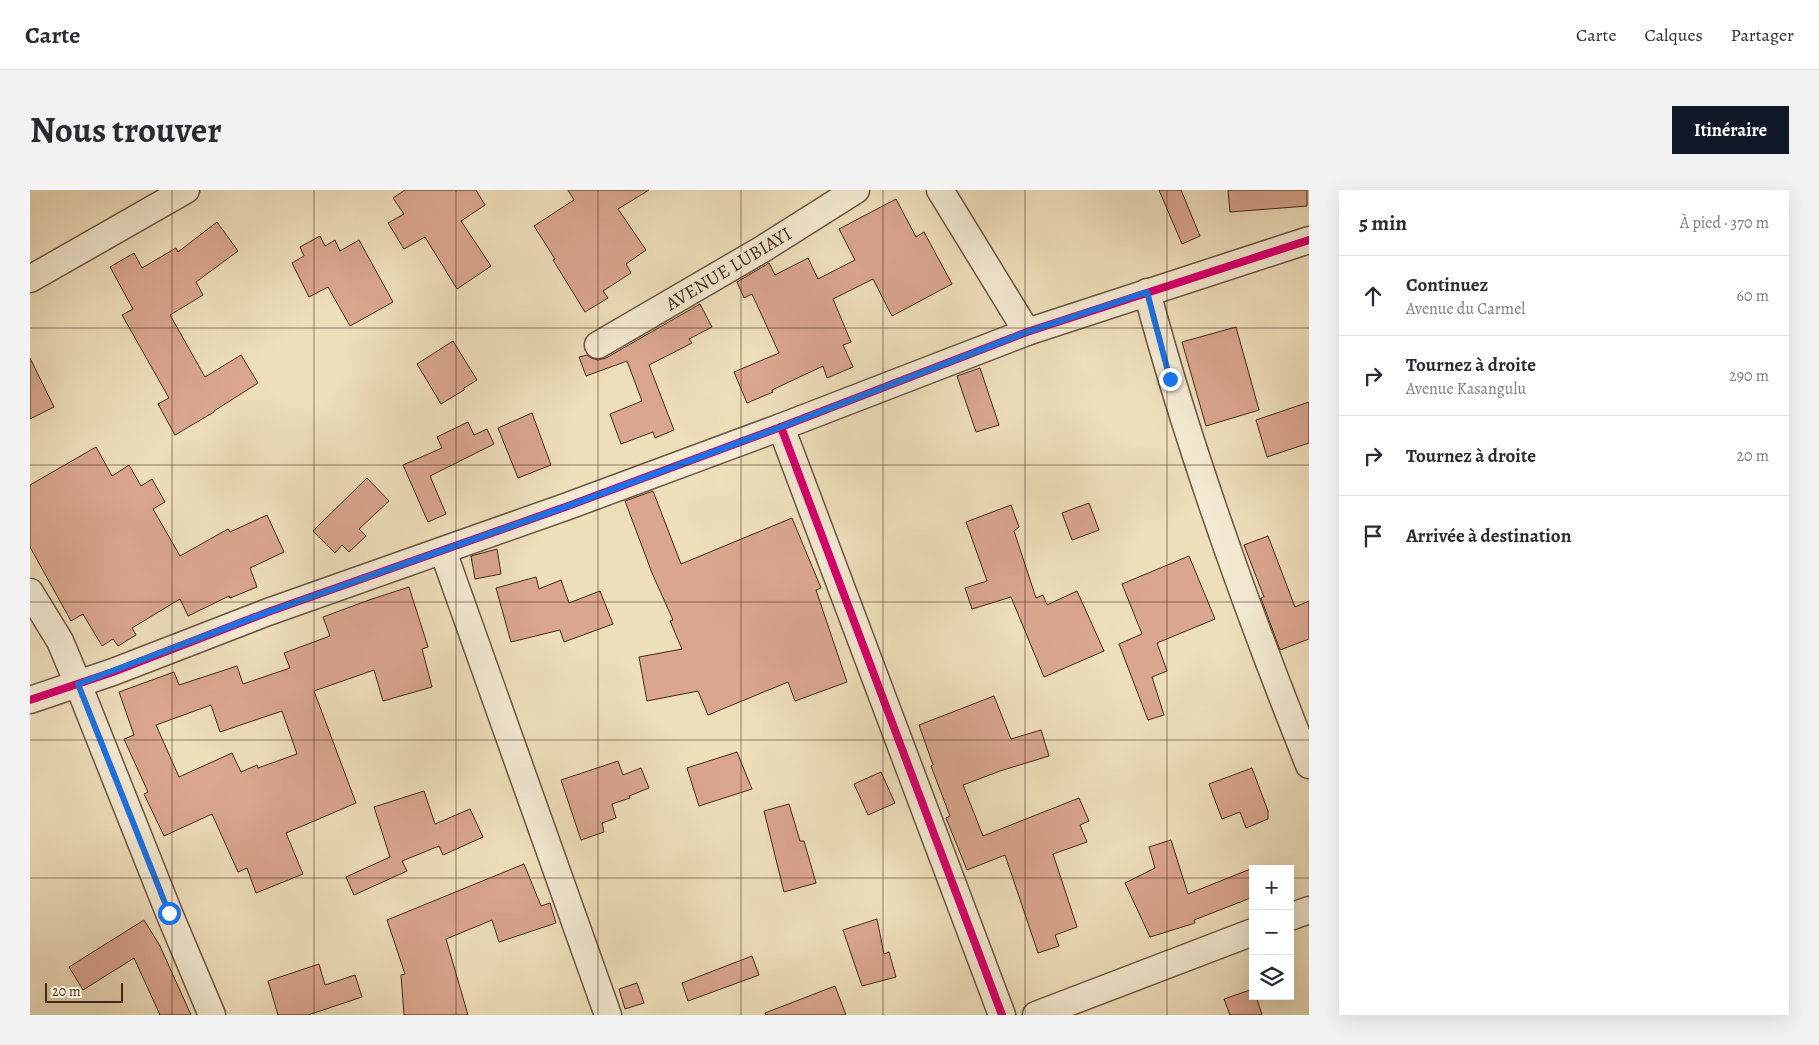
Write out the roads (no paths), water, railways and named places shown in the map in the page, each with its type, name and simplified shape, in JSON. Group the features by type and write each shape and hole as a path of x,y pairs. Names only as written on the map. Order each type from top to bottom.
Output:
{"street":[{"path":"30,279 186,190"},
{"name":"AVENUE LUBIAYI","path":"598,345 761,250 856,190"},
{"path":"940,190 1027,332"},
{"path":"30,700 781,427 1027,332 1309,240"},
{"path":"1147,292 1170,379 1204,483 1278,688 1309,765"},
{"path":"781,427 1002,1015"},
{"path":"443,551 608,1015"},
{"path":"30,592 60,641 212,1015"},
{"path":"1294,916 1309,910"},
{"path":"1036,1015 1089,1006 1249,934"}]}
